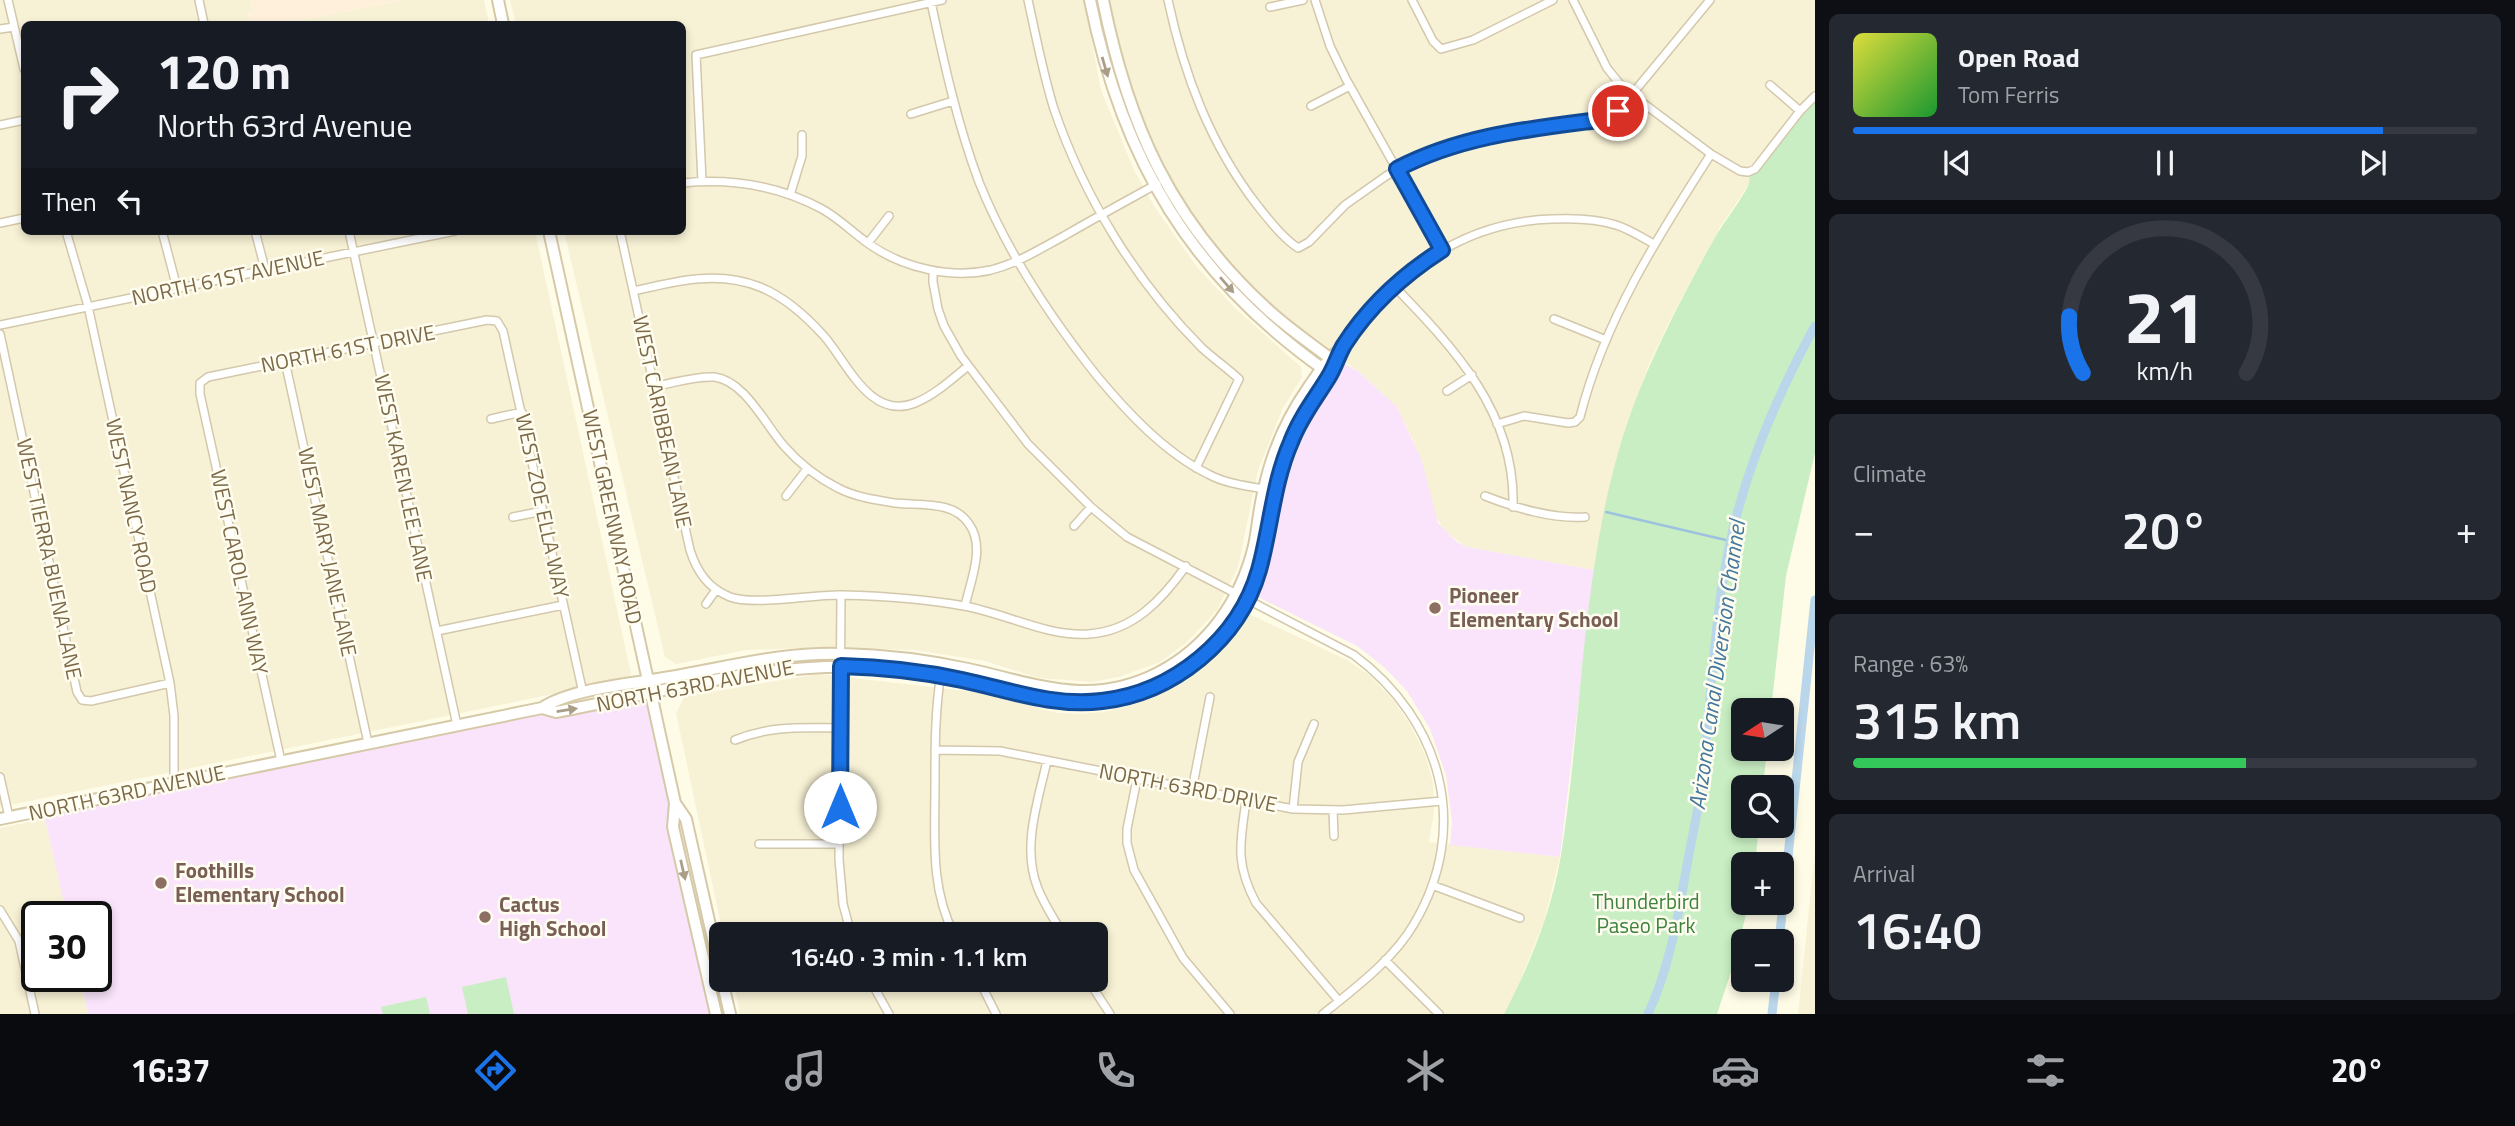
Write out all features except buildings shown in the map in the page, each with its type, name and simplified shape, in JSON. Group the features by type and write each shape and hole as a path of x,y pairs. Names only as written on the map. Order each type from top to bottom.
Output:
{"street":[{"path":"8,0 21,56"},
{"path":"199,0 203,21"},
{"path":"498,0 502,21"},
{"path":"702,181 696,55 942,0"},
{"path":"1028,0 1055,109 1075,164 1101,215 1137,270 1202,348 1239,379 1196,468"},
{"path":"1090,0 1100,49 1131,139 1159,183 1192,244 1258,317 1326,371"},
{"path":"1103,0 1125,90 1159,183 1233,275 1280,320 1333,361"},
{"path":"1168,0 1188,80 1214,139 1229,165 1266,216 1289,242 1298,247 1309,242 1345,205 1397,169 1424,155 1492,134 1607,118 1618,111 1707,1"},
{"path":"1270,7 1303,0"},
{"path":"1315,0 1330,46 1350,86 1442,250"},
{"path":"1412,0 1433,41 1441,49 1473,40 1553,0"},
{"path":"1573,0 1613,78 1711,154 1740,171 1755,169 1815,96"},
{"path":"931,2 953,102 980,183 1018,261 1059,326 1114,396 1170,449 1196,468 1224,481 1269,490"},
{"path":"0,29 14,27"},
{"path":"1770,85 1800,111"},
{"path":"1311,106 1350,86"},
{"path":"911,114 953,102"},
{"path":"0,125 21,121"},
{"path":"790,195 802,156 802,135"},
{"path":"1497,424 1524,416 1575,422 1580,417 1606,340 1654,244 1711,154"},
{"path":"686,183 726,180 790,195 821,209 887,255 933,271 971,273 1018,261 1159,183"},
{"path":"868,243 889,216"},
{"path":"0,223 21,219"},
{"name":"NORTH 63RD AVENUE","path":"4,818 542,708 553,700 583,693 744,661 841,654 920,660 941,670 1059,702 1084,703 1124,697 1165,682 1197,662 1221,638 1242,596 1257,556 1269,490 1299,424 1326,371 1369,312 1394,286 1442,250 1490,229 1525,221 1568,219 1617,225 1654,244"},
{"name":"WEST NANCY ROAD","path":"67,235 88,306 170,683 174,716 174,783"},
{"path":"163,235 177,288"},
{"path":"256,235 265,269"},
{"name":"WEST KAREN LEE LANE","path":"350,235 457,725"},
{"name":"NORTH 61ST AVENUE","path":"0,325 436,235"},
{"name":"WEST GREENWAY ROAD","path":"550,235 674,803 673,827 709,986"},
{"name":"WEST CARIBBEAN LANE","path":"621,235 690,550 704,580 716,590"},
{"path":"933,271 935,296 944,326 968,366 1028,444 1091,507 1126,537 1354,654 1383,678 1412,713 1429,744 1443,801 1442,843 1432,885 1414,926 1385,960 1323,1014"},
{"path":"634,290 703,278 725,278 761,287 794,307 824,336 867,393 879,401 892,404 915,403 968,366"},
{"path":"1394,286 1441,334 1472,375 1497,424 1510,470 1513,507"},
{"path":"1554,319 1606,340"},
{"name":"NORTH 61ST DRIVE","path":"200,383 208,377 487,320 497,321"},
{"name":"WEST ZOE ELLA WAY","path":"497,321 503,331 522,412 583,693"},
{"name":"WEST TIERRA BUENA LANE","path":"0,334 78,692 82,700 91,701 170,683"},
{"name":"WEST MARY JANE LANE","path":"285,361 368,743"},
{"path":"1447,391 1472,375"},
{"path":"656,386 713,377 734,383 785,447 807,469 846,492 896,503 939,506 958,513 966,519 973,531 977,548 965,606"},
{"name":"WEST CAROL ANN WAY","path":"200,383 200,394 281,761"},
{"path":"491,419 522,412"},
{"path":"786,496 807,469"},
{"path":"1485,496 1513,507 1571,517 1585,516"},
{"path":"1073,526 1091,507"},
{"path":"513,517 543,511"},
{"path":"706,604 716,590 733,598 753,600 841,595 965,606 1058,631 1088,634 1116,629 1140,617 1170,590 1186,566"},
{"path":"841,595 839,844 841,891 848,922"},
{"path":"437,631 563,605"},
{"name":"NORTH 63RD AVENUE","path":"542,708 556,712 764,670 841,666 941,670"},
{"path":"941,670 936,708 934,859 941,902 949,922"},
{"path":"1192,790 1210,697"},
{"path":"1293,809 1298,762 1314,724"},
{"path":"735,740 778,728 840,728"},
{"name":"NORTH 63RD DRIVE","path":"935,750 1000,751 1293,809 1333,810 1443,801"},
{"path":"1047,761 1030,857 1037,886 1056,922"},
{"path":"0,777 4,818"},
{"path":"1137,779 1127,829 1127,843 1134,870 1183,958 1230,1014"},
{"path":"1247,801 1239,851 1246,885 1256,903 1339,1000"},
{"name":"WEST GREENWAY ROAD","path":"674,803 686,819 709,922"},
{"path":"1333,810 1334,836"},
{"path":"759,844 839,844"},
{"path":"1432,885 1520,918"},
{"path":"0,910 19,941 35,1014"},
{"path":"1385,960 1439,1014"},
{"name":"WEST GREENWAY ROAD","path":"710,992 716,1014"},
{"path":"725,992 730,1014"},
{"path":"877,992 889,1014"},
{"path":"985,992 996,1014"},
{"path":"1096,992 1110,1014"}],"shaded area":[{"path":"0,0 251,0 253,11 247,12 250,21 21,21 21,235 536,235 631,674 627,679 0,807"},
{"path":"251,0 404,0 298,21 250,21 247,12 253,11"},
{"path":"404,0 484,0 488,21 298,21"},
{"path":"510,0 1084,0 1101,90 1134,170 1154,206 1197,267 1235,308 1301,367 1302,377 1283,408 1258,470 1238,567 1217,610 1186,643 1160,662 1119,677 1092,682 1039,678 985,661 915,650 829,647 746,650 676,664 665,657 565,235 686,235 686,21 515,21"},
{"path":"1108,0 1815,0 1815,96 1721,226 1649,364 1618,453 1594,570 1466,547 1444,530 1434,513 1427,480 1413,440 1397,407 1358,371 1279,313 1256,292 1221,254 1176,190 1139,117 1125,75"},
{"name":"Pioneer Elementary School","path":"1342,362 1358,371 1397,407 1422,461 1438,523 1457,542 1467,547 1594,570 1560,857 1450,845 1452,822 1446,775 1430,729 1407,691 1384,667 1357,646 1260,598 1256,593 1282,484 1287,480 1300,443"},
{"path":"1249,614 1347,660 1370,676 1393,700 1411,726 1426,757 1433,783 1434,812 1429,842 1560,857 1544,921 1504,1014 740,1014 735,992 1108,992 1108,922 720,922 676,713 685,696 819,674 982,693 1057,713 1103,712 1133,705 1186,681 1221,649"},
{"name":"Cactus High School","path":"649,687 709,956 709,992 717,992 722,1014 88,1014 83,992 112,992 112,901 63,901 43,810"},
{"path":"45,819 63,901 21,901 21,992 83,992 88,1014 0,1014 0,828"},
{"path":"1815,852 1815,1014 1798,1014"}],"green space":[{"name":"Thunderbird Paseo Park","path":"1815,96 1815,453 1786,576 1772,698 1731,698 1731,761 1766,761 1764,775 1731,775 1731,838 1758,838 1756,852 1731,852 1731,915 1746,915 1742,929 1731,929 1731,972 1717,1014 1504,1014 1539,937 1557,876 1568,805 1596,552 1618,453 1637,398 1672,318 1713,241 1747,187 1748,172"},
{"path":"506,977 514,1014 468,1014 462,987"},
{"path":"426,997 430,1014 383,1014 381,1007"}],"waterway":[{"name":"Arizona Canal Diversion Channel","path":"1648,1014 1671,946 1698,810 1721,593 1735,523 1744,488 1768,422 1815,326"},
{"path":"1606,512 1730,541"},
{"path":"1780,929 1815,600"},
{"path":"1772,1014 1775,992"}],"place":[{"name":"Pioneer Elementary School","path":"1435,608"},
{"name":"Foothills Elementary School","path":"161,883"},
{"name":"Cactus High School","path":"485,917"}],"route":[{"path":"840,807 841,666 912,670 1044,700 1073,703 1112,700 1135,694 1165,682 1197,662 1233,624 1253,587 1264,553 1277,478 1291,440 1308,407 1337,364 1342,348 1369,312 1403,277 1442,250 1397,169 1424,155 1477,138 1503,132 1598,120 1618,111"}]}
